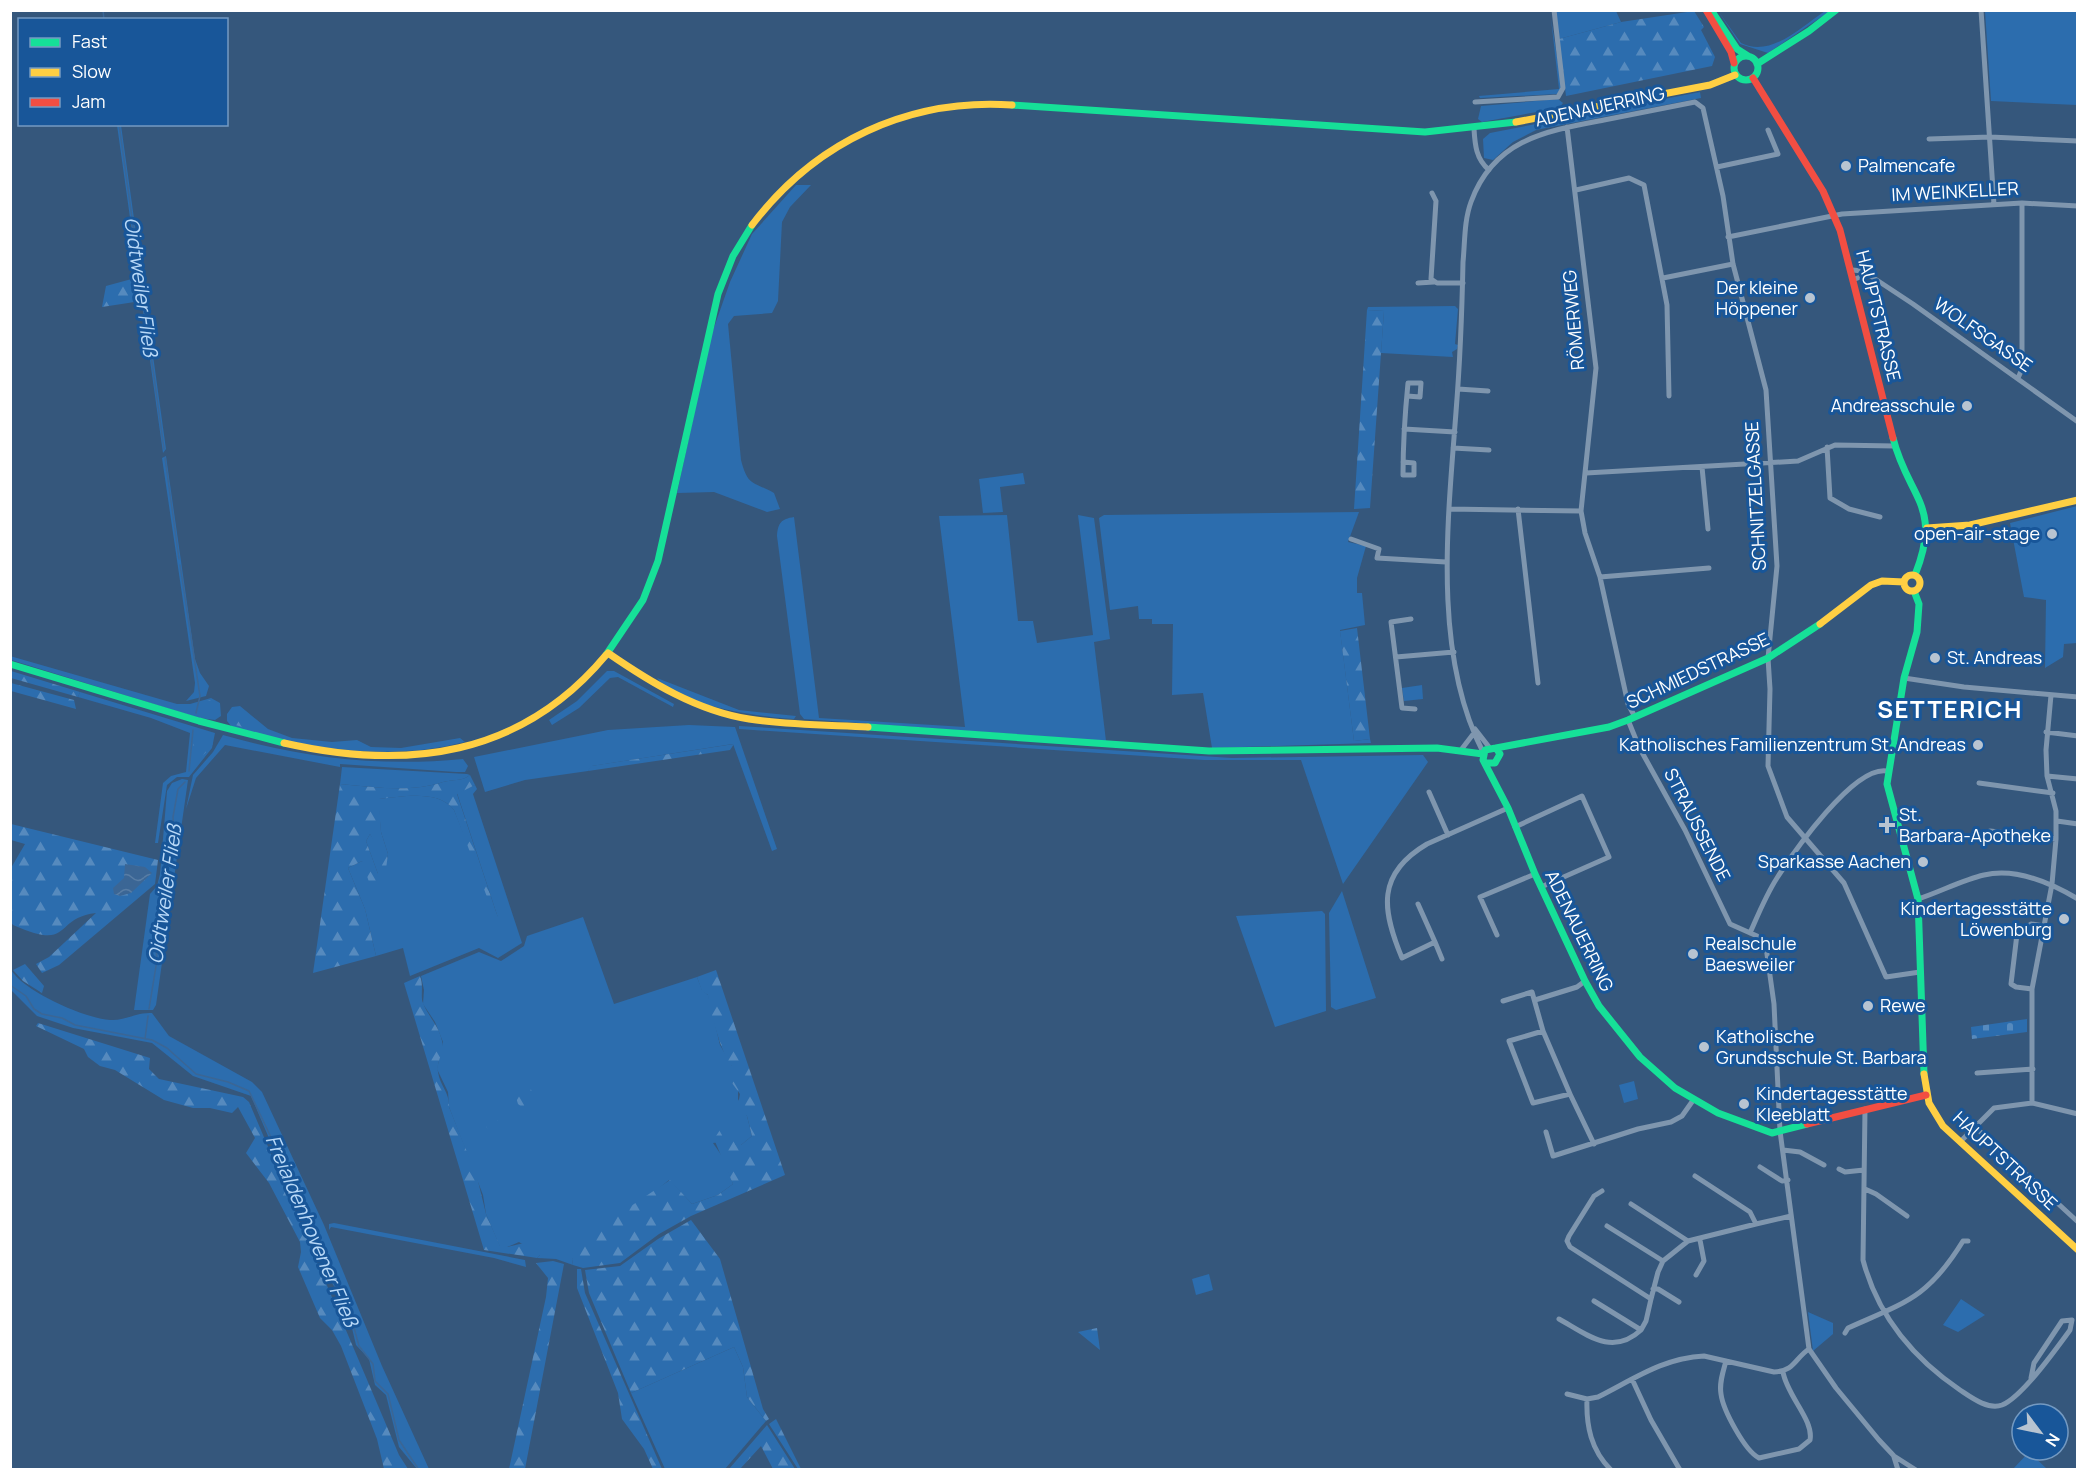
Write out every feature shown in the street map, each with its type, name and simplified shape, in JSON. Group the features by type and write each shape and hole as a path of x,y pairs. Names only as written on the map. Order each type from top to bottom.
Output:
{"main road":[{"path":"1706,10 1731,52 1735,75"},
{"path":"1711,10 1737,49 1757,64 1757,73 1753,78 1743,80 1735,75"},
{"path":"1757,64 1836,10"},
{"path":"1734,65 1740,57 1748,56"},
{"path":"10,664 221,728 292,746 356,755 415,756 468,746 518,727 570,693 608,653 637,609 651,580 663,541 713,312 725,273 743,238 767,203 799,173 834,146 872,126 900,115 944,105 988,104 1400,132 1474,129 1710,85 1735,75"},
{"name":"HAUPTSTRASSE","path":"1753,78 1823,191 1852,270 1895,446 1922,501 1927,528 1925,550 1915,575"},
{"path":"1927,528 1970,525 2078,500"},
{"path":"1915,575 1920,583 1914,591 1907,589 1904,582 1907,577 1915,575"},
{"name":"SCHMIEDSTRASSE","path":"1490,751 1521,742 1609,727 1631,719 1768,658 1809,632 1871,585 1882,581 1904,582"},
{"name":"HAUPTSTRASSE","path":"1914,591 1919,604 1917,632 1904,678 1887,771 1889,800 1912,868 1918,899 1922,1072 1926,1095 1939,1120 1960,1142 2078,1250"},
{"path":"608,653 648,681 677,696 706,708 749,720 1220,751 1457,749 1490,751 1497,762 1490,764"},
{"name":"ADENAUERRING","path":"1490,751 1490,764 1497,786 1585,981 1599,1006 1640,1057 1675,1088 1718,1113 1759,1130 1780,1131 1926,1095"}],"street":[{"path":"1476,102 1558,97 1562,93 1554,10"},
{"path":"1981,10 1994,205"},
{"name":"ADENAUERRING","path":"1490,751 1474,733 1454,652 1446,562 1467,218 1475,193 1489,170 1509,150 1540,133 1695,102 1700,104"},
{"name":"SCHNITZELGASSE","path":"1700,104 1717,167 1742,306 1764,375 1777,566 1768,658 1770,689 1768,766 1787,817 1844,883 1886,977 1920,972"},
{"name":"RÖMERWEG","path":"1567,127 1596,368 1581,511"},
{"path":"1474,129 1479,158 1489,170"},
{"path":"1717,167 1778,154 1768,130"},
{"path":"1929,139 1990,137 2078,141"},
{"path":"1576,190 1629,178 1644,185 1667,305 1669,396"},
{"path":"1432,193 1436,201 1431,279 1434,282"},
{"path":"2018,378 2022,369 2022,203"},
{"name":"IM WEINKELLER","path":"1728,237 1834,216 1921,208 2022,203 2078,206"},
{"path":"1663,278 1733,264"},
{"name":"WOLFSGASSE","path":"1852,270 1868,274 2018,378 2078,423"},
{"path":"1854,279 1868,274"},
{"path":"1418,283 1463,284"},
{"path":"1458,389 1488,391"},
{"path":"1403,462 1407,396"},
{"path":"1404,429 1455,432"},
{"path":"1586,473 1804,459 1827,447 1895,446"},
{"path":"1827,447 1827,489 1830,498 1849,509 1880,517"},
{"path":"1454,448 1489,450"},
{"path":"1702,466 1708,529"},
{"path":"1449,509 1581,511"},
{"path":"1518,509 1538,683"},
{"name":"STRAUSSENDE","path":"1581,511 1585,533 1600,577 1639,747 1685,830 1731,924 1762,940 1768,953 1780,1131 1809,1349"},
{"path":"1351,539 1379,549 1377,558 1446,562"},
{"path":"1600,577 1709,568"},
{"path":"1411,619 1391,622 1402,708 1415,709"},
{"path":"1396,657 1454,652"},
{"path":"1904,678 2078,697"},
{"path":"2032,1103 2032,989 2052,884 2057,821 2053,793 2047,776 2046,732 2051,695"},
{"name":"ADENAUERRING","path":"1472,725 1490,751"},
{"path":"2046,732 2078,736"},
{"path":"1457,749 1474,733"},
{"path":"1750,933 1772,886 1805,838 1836,802 1860,780 1874,772 1887,771"},
{"path":"2047,776 2078,779"},
{"path":"1979,783 2053,793"},
{"path":"1430,792 1448,835"},
{"path":"1515,827 1582,796 1609,857 1541,887"},
{"path":"1435,942 1402,958 1388,924 1386,911 1387,892 1396,873 1416,850 1508,808"},
{"path":"2057,821 2078,824"},
{"path":"1990,831 2056,839"},
{"path":"1918,899 1984,874 2009,873 2052,884 2078,899"},
{"path":"1497,935 1480,897 1535,874"},
{"path":"1418,904 1442,958"},
{"path":"2032,989 2011,984 2017,934 2031,924 2044,926"},
{"path":"1535,1000 1577,987 1585,981"},
{"path":"1503,1001 1532,992 1543,1031 1594,1143"},
{"path":"1543,1031 1509,1041 1533,1103 1570,1094"},
{"path":"1977,1073 2033,1069"},
{"path":"1546,1132 1553,1156 1671,1122 1682,1116 1694,1099"},
{"path":"1960,1142 1994,1108 2032,1103 2078,1114"},
{"path":"1865,1109 1863,1260 1869,1283 1884,1312 1902,1340 1920,1360 1979,1402 1999,1406 2010,1401 2031,1378 2070,1330 2073,1320 2062,1321 2034,1364 2031,1378"},
{"path":"1974,1126 2078,1222"},
{"path":"1783,1150 1800,1152 1824,1165"},
{"path":"1760,1167 1782,1181 1788,1180"},
{"path":"1839,1169 1845,1172 1864,1170"},
{"path":"1695,1176 1750,1212 1756,1224"},
{"path":"1864,1189 1876,1194 1907,1216"},
{"path":"1602,1191 1594,1196 1567,1241 1570,1247 1651,1299"},
{"path":"1631,1204 1688,1241"},
{"path":"1558,1319 1592,1339 1618,1344 1641,1330 1647,1321 1653,1289 1663,1261 1688,1241 1700,1240 1791,1216"},
{"path":"1607,1226 1663,1261"},
{"path":"1696,1275 1704,1261 1700,1240"},
{"path":"1845,1333 1848,1328 1915,1298 1929,1288 1947,1267 1963,1241 1968,1241"},
{"path":"1653,1289 1658,1289 1679,1302"},
{"path":"1594,1301 1641,1330"},
{"path":"1567,1394 1587,1399 1598,1397 1676,1359 1704,1356 1783,1372 1799,1361 1809,1349 1836,1388 1894,1455 1916,1470"},
{"path":"1726,1361 1720,1382 1723,1402 1748,1449 1759,1458 1799,1449 1810,1440 1811,1427 1789,1393 1783,1372"},
{"path":"1632,1379 1651,1420 1680,1470"},
{"path":"1587,1399 1588,1421 1594,1448 1611,1470"},
{"path":"1894,1455 1898,1470"}],"green space":[{"path":"1555,11 1616,11 1621,22 1559,39"},
{"path":"1694,11 1704,27 1701,30 1715,57 1712,66 1566,96 1559,39 1621,22"},
{"path":"1718,11 1741,43 1752,47 1763,47 1785,39 1825,11 1830,11 1768,53 1740,44"},
{"path":"1985,11 2077,11 2077,105 1991,101"},
{"path":"1551,19 1562,87 1557,94 1480,98 1479,96 1559,89"},
{"path":"1700,92 1701,98 1536,130 1513,142 1493,160 1484,158 1483,139 1490,133"},
{"path":"1558,99 1563,103 1559,108 1482,122 1478,119 1481,106"},
{"path":"117,126 121,126 166,449 163,453"},
{"path":"796,185 811,185 790,207 782,222 778,301 772,313 734,316 728,324 741,460 749,479 774,493 780,509 767,512 714,492 677,493 711,336 730,282 752,234"},
{"path":"139,277 141,301 102,307 106,286"},
{"path":"1455,306 1458,309 1455,344 1458,345 1457,349 1452,352 1453,357 1381,353 1384,311 1367,310 1368,307"},
{"path":"1367,310 1384,311 1370,508 1354,509"},
{"path":"166,456 195,659 200,673 209,686 206,696 186,701 194,692 195,683 162,458"},
{"path":"1023,473 1025,484 1000,487 1003,512 983,513 979,479"},
{"path":"2077,506 2077,643 2064,644 2063,657 2045,668 2046,600 2024,597 2010,523"},
{"path":"1359,512 1348,542 1366,546 1357,578 1357,593 1362,593 1365,625 1340,630 1354,741 1370,739 1371,743 1212,748 1203,693 1172,695 1173,624 1152,624 1152,619 1139,619 1138,606 1110,610 1099,518 1104,515"},
{"path":"1007,515 1018,621 1033,621 1037,643 1093,635 1078,515 1094,518 1110,639 1094,642 1106,741 804,719 800,714 777,536 781,522 794,517 819,718 965,727 939,516"},
{"path":"1357,628 1370,739 1354,741 1340,631"},
{"path":"10,656 177,704 190,704 211,698 220,703 221,716 215,720 199,718 11,660"},
{"path":"11,671 80,692 78,697 11,678"},
{"path":"607,671 614,671 674,704 673,707 618,677 610,678 579,708 552,725 549,720 577,701"},
{"path":"657,678 739,710 796,716 794,719 741,713 701,703 682,696"},
{"path":"11,683 74,700 76,709 11,691"},
{"path":"1422,685 1423,699 1404,701 1402,688"},
{"path":"80,692 215,733 212,748 189,777 177,777 167,785 158,843 155,843 163,783 171,776 186,772 190,733 151,718 78,697"},
{"path":"210,700 218,707 215,715 192,707"},
{"path":"240,706 268,729 292,738 332,742 357,740 371,747 401,748 460,738 465,742 436,748 377,752 318,746 232,727 227,721 227,714 232,707"},
{"path":"234,710 247,714 261,730 259,732 232,724 229,716"},
{"path":"689,725 735,727 777,849 772,851 733,744 592,766 588,771 525,780 485,792 474,757 608,730"},
{"path":"739,726 1232,758 1423,755 1428,762 1343,884 1301,760 1204,760 739,729"},
{"path":"197,735 207,735 213,744 191,769 194,739"},
{"path":"223,735 283,750 342,759 402,762 463,759 468,766 465,772 340,764 340,767 225,745 196,778 186,809 193,775 213,752"},
{"path":"734,744 730,750 588,771 591,766"},
{"path":"342,767 470,775 460,780 418,787 379,788 340,784"},
{"path":"470,775 475,785 457,794 498,918 495,918 454,810 447,803 439,799 419,796 379,799 381,832 388,854 386,869 381,865 378,849 370,834 366,841 378,880 370,885 362,861 348,868 365,909 376,956 313,973 340,784 392,788 418,787 460,780"},
{"path":"182,779 188,780 156,1005 153,1010 134,1010 150,894 157,886 160,874 167,791 172,783"},
{"path":"475,785 477,789 473,794 522,943 498,958 479,948 410,976 403,948 376,956 365,909 348,868 362,861 378,874 366,841 370,834 387,860 388,854 381,832 378,799 419,796 439,799 454,810 498,918 457,793"},
{"path":"11,824 158,860 155,884 59,965 42,973 36,964 49,957 96,913 82,916 54,934 32,932 13,925 11,922 11,868 25,844 11,840"},
{"path":"1342,891 1376,998 1336,1010 1331,1007 1329,913"},
{"path":"1322,911 1325,914 1326,1011 1275,1027 1236,916"},
{"path":"583,917 614,1004 697,977 702,990 708,995 720,1045 732,1066 732,1083 738,1088 738,1099 747,1116 752,1136 741,1145 736,1145 732,1141 713,1143 724,1159 733,1184 718,1195 692,1204 669,1180 572,1259 573,1265 556,1259 537,1258 540,1255 519,1242 505,1248 500,1247 486,1214 483,1195 449,1107 448,1092 437,1069 443,1042 435,1022 423,1004 424,990 421,976 479,952 501,961 524,946 527,936"},
{"path":"25,964 44,986 42,993 23,981 13,970"},
{"path":"11,970 29,987 42,995 71,1009 99,1018 115,1020 152,1013 169,1036 252,1082 262,1092 324,1225 382,1366 429,1469 417,1469 399,1447 386,1395 375,1385 369,1359 356,1345 346,1303 329,1279 251,1096 193,1076 152,1043 73,1028 37,1016 11,990"},
{"path":"716,970 785,1175 691,1216 659,1234 620,1263 583,1268 573,1265 572,1259 586,1236 670,1180 692,1204 718,1195 733,1184 714,1139 720,1130 731,1134 736,1145 741,1145 752,1136 747,1116 738,1105 740,1094 732,1083 732,1066 721,1045 708,995 702,991 697,977"},
{"path":"420,976 423,1003 442,1041 438,1064 439,1077 477,1177 486,1214 500,1246 524,1243 534,1245 540,1249 540,1255 537,1258 484,1250 404,983"},
{"path":"2027,1019 2027,1032 1972,1039 1971,1027"},
{"path":"38,1023 150,1058 149,1069 159,1079 243,1097 249,1102 399,1455 408,1469 384,1469 377,1439 341,1346 332,1330 320,1318 298,1267 300,1242 269,1183 246,1153 255,1138 238,1107 232,1113 210,1108 193,1108 164,1100 115,1070 100,1066 88,1057 84,1049 36,1026"},
{"path":"1634,1081 1638,1099 1624,1103 1619,1085"},
{"path":"529,1086 539,1104 528,1112 518,1104 515,1094 519,1089"},
{"path":"486,1109 497,1119 499,1125 496,1131 491,1132 480,1120 482,1111"},
{"path":"691,1220 720,1259 763,1409 769,1419 766,1421 747,1397 743,1367 734,1347 631,1393 589,1293 585,1270 620,1266 658,1239"},
{"path":"334,1223 525,1260 526,1267 494,1258 331,1227 329,1230 329,1224"},
{"path":"553,1261 564,1264 525,1469 509,1469 546,1297 548,1278 536,1263"},
{"path":"577,1269 581,1269 585,1293 662,1469 653,1469 644,1449 622,1419 618,1393 577,1288"},
{"path":"1209,1274 1213,1290 1196,1295 1192,1279"},
{"path":"1961,1299 1985,1315 1958,1332 1943,1325"},
{"path":"1808,1312 1833,1323 1833,1334 1813,1351"},
{"path":"1097,1328 1100,1350 1078,1332"},
{"path":"734,1347 743,1367 747,1397 766,1421 725,1469 665,1469 631,1393"},
{"path":"776,1419 801,1469 798,1469 769,1424"},
{"path":"767,1425 795,1469 773,1469 761,1446 740,1469 729,1469"},
{"path":"2020,1462 2040,1462 2047,1469 2013,1469"}],"water":[{"path":"125,864 145,867 152,873 131,893 120,896 114,894 113,888 124,878"}],"waterway":[{"name":"Oidtweiler Fließ","path":"103,10 104,18"},
{"name":"Oidtweiler Fließ","path":"119,126 164,449"},
{"name":"Oidtweiler Fließ","path":"165,458 179,559"},
{"name":"Oidtweiler Fließ","path":"180,565 200,696 196,713"},
{"name":"Oidtweiler Fließ","path":"189,771 193,730"},
{"name":"Oidtweiler Fließ","path":"149,1009 157,960 156,948 161,936 163,895 168,882 167,850 174,831 173,817 178,789 185,782"},
{"name":"Freialdenhovener Fließ","path":"10,985 26,996 34,1009 42,1014 62,1018 75,1025 152,1040 167,1048 196,1074 228,1082 249,1091 320,1241 331,1279 347,1302 359,1346 373,1364 375,1381 388,1394 399,1440 419,1470"},
{"name":"Oidtweiler Fließ","path":"145,1039 148,1016"}],"traffic: fast":[{"path":"1711,10 1737,49 1748,56"},
{"path":"1757,64 1809,31 1836,10"},
{"path":"1746,56 1755,59 1758,68 1755,77 1746,80 1737,77 1734,68 1737,59 1746,56"},
{"path":"1012,105 1425,132 1516,122"},
{"path":"606,655 643,600 658,561 718,294 733,256 752,225"},
{"path":"1893,438 1924,517 1923,551 1915,575"},
{"path":"1914,591 1919,604 1917,632 1904,678 1887,784 1918,899 1924,1074"},
{"path":"1496,748 1609,727 1628,720 1768,658 1820,624"},
{"path":"10,664 199,721 284,743"},
{"path":"868,727 1209,751 1437,748 1483,754"},
{"path":"1487,763 1495,763 1500,754 1496,748 1485,750 1483,760 1508,808 1535,874 1599,1006 1640,1057 1675,1088 1718,1113 1772,1133 1807,1124"}],"traffic: slow":[{"path":"1516,122 1710,85 1735,75"},
{"path":"752,225 777,196 805,170 835,149 867,131 901,118 936,109 974,105 1012,105"},
{"path":"1927,528 1970,525 2078,500"},
{"path":"1912,575 1918,577 1920,583 1918,589 1912,591 1906,589 1904,583 1906,577 1912,575"},
{"path":"1820,624 1871,585 1882,581 1904,582"},
{"path":"608,653 675,694 730,715 778,722 868,727"},
{"path":"284,743 330,751 374,755 418,754 459,748 499,735 537,716 573,689 606,655"},
{"path":"1924,1074 1929,1103 1943,1126 2078,1250"}],"traffic: jam":[{"path":"1706,10 1731,52 1734,63"},
{"path":"1753,78 1823,191 1840,230 1893,438"},
{"path":"1807,1124 1926,1095"}],"place":[{"name":"Palmencafe","path":"1846,166"},
{"name":"Der kleine Höppener","path":"1810,298"},
{"name":"Andreasschule","path":"1967,406"},
{"name":"open-air-stage","path":"2052,534"},
{"name":"St. Andreas","path":"1935,658"},
{"name":"Katholisches Familienzentrum St. Andreas","path":"1978,745"},
{"name":"St. Barbara-Apotheke","path":"1887,825"},
{"name":"Sparkasse Aachen","path":"1923,862"},
{"name":"Kindertagesstätte Löwenburg","path":"2064,919"},
{"name":"Realschule Baesweiler","path":"1693,954"},
{"name":"Rewe","path":"1868,1006"},
{"name":"Katholische Grundsschule St. Barbara","path":"1704,1047"},
{"name":"Kindertagesstätte Kleeblatt","path":"1744,1104"}],"district":[{"name":"SETTERICH","path":"1950,710"}]}
